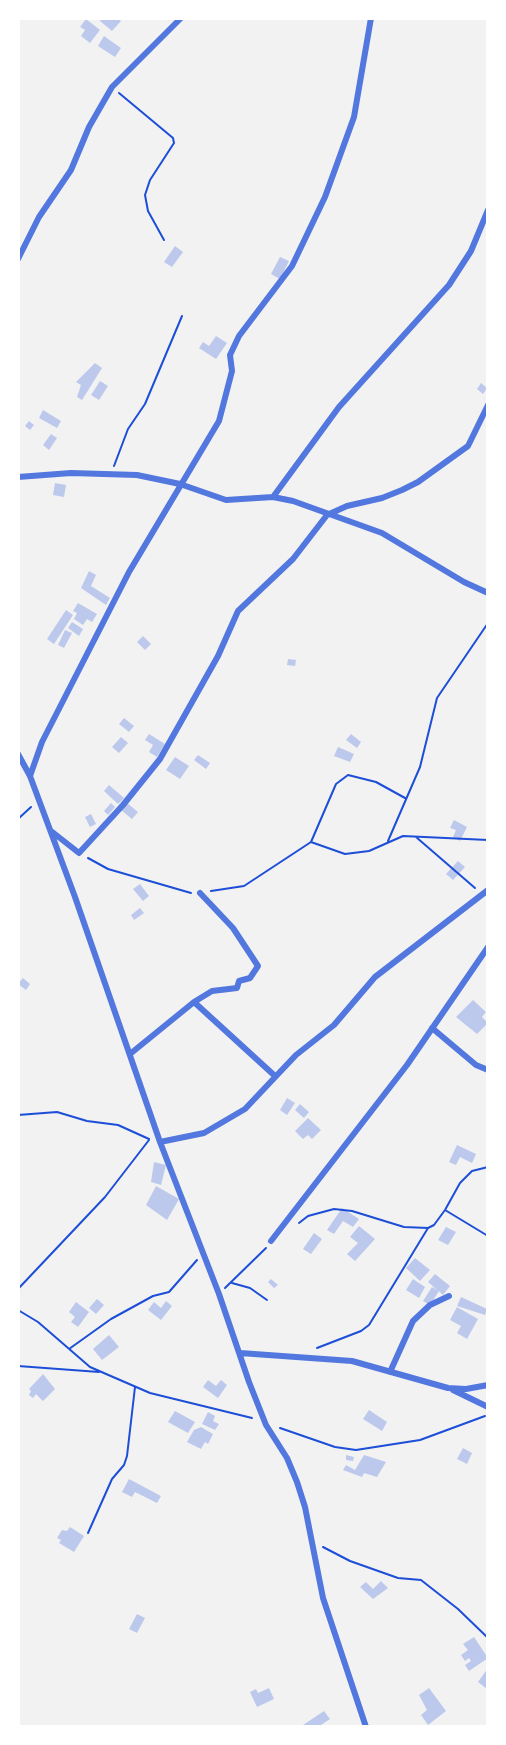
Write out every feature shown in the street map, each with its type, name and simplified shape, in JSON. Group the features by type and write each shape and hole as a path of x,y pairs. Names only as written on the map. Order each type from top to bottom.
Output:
{"street":[{"path":"18,259 39,217 71,170 89,126 112,87 181,18"},
{"path":"30,776 42,742 129,572 219,421 232,371 230,355 238,336 292,266 325,197 354,117 371,18"},
{"path":"273,497 339,407 449,285 471,251 488,210"},
{"path":"50,831 79,853 123,805 160,759 218,656 238,611 293,559 327,515 347,506 382,498 418,482 468,446 488,405"},
{"path":"18,477 71,473 137,475 180,484 208,496 226,500 273,497 382,533 464,582 488,593"},
{"path":"18,754 30,776 160,1142 219,1294 265,1422 287,1458 297,1482 323,1598 366,1727"},
{"path":"160,1142 186,1138 218,1125 245,1109 296,1054 334,1025 375,977 485,892"},
{"path":"130,1054 194,1002 212,991 237,987 239,981 250,978 258,966 233,928 200,893"},
{"path":"271,1241 432,1028 488,947"},
{"path":"194,1002 275,1076"},
{"path":"432,1028 476,1065 488,1070"},
{"path":"390,1372 413,1321 430,1305 448,1296"},
{"path":"240,1353 352,1361 448,1388 488,1407"},
{"path":"448,1388 466,1389 488,1385"}],"path":[{"path":"112,87 167,133 174,143 150,180 145,195 148,211 164,240"},
{"path":"110,475 128,429 145,404 182,316"},
{"path":"388,841 420,766 437,698 488,622"},
{"path":"79,853 108,869 200,893 244,886 311,842 336,784 348,775 376,782 405,798"},
{"path":"18,819 38,801"},
{"path":"311,842 345,854 369,851 403,836 488,840"},
{"path":"416,837 485,892"},
{"path":"18,1115 57,1112 87,1121 118,1125 149,1139 105,1197 18,1289"},
{"path":"294,1226 308,1216 334,1209 352,1211 404,1227 428,1228 434,1225 445,1210 460,1183 472,1171 488,1167"},
{"path":"445,1210 488,1236"},
{"path":"316,1348 361,1331 369,1325 428,1228"},
{"path":"219,1294 271,1241"},
{"path":"69,1349 91,1331 111,1319 153,1296 170,1292 202,1253"},
{"path":"232,1283 250,1288 267,1300"},
{"path":"18,1310 38,1322 90,1367 135,1387 179,1401 265,1422 335,1447 356,1450 420,1440 488,1415"},
{"path":"18,1365 102,1372"},
{"path":"88,1533 112,1479 124,1465 127,1456 135,1387"},
{"path":"312,1543 350,1561 398,1578 421,1580 488,1638"}],"building":[{"path":"102,18 117,18 121,21 112,31 100,21"},
{"path":"86,19 100,30 90,43 81,36 85,30 80,27"},
{"path":"104,36 121,48 115,57 98,46"},
{"path":"175,246 183,252 172,267 164,262"},
{"path":"280,257 289,261 280,279 271,274"},
{"path":"216,336 227,343 216,359 199,348 203,342 209,346"},
{"path":"95,363 102,368 82,400 77,397 81,385 76,382"},
{"path":"100,381 108,386 99,400 91,395"},
{"path":"481,383 487,388 483,394 477,389"},
{"path":"43,410 61,421 57,428 39,418"},
{"path":"29,421 34,425 30,430 25,426"},
{"path":"51,434 57,438 49,450 43,445"},
{"path":"55,483 66,485 64,497 53,495"},
{"path":"89,571 96,575 91,586 110,598 106,605 81,588"},
{"path":"78,603 97,614 92,622 87,619 83,625 74,619 77,613 73,611"},
{"path":"66,610 73,615 54,644 47,639"},
{"path":"72,622 83,629 79,636 68,628"},
{"path":"65,630 72,633 64,648 58,645"},
{"path":"143,636 151,644 145,650 137,642"},
{"path":"288,659 296,660 295,666 287,665"},
{"path":"124,718 134,726 129,732 119,724"},
{"path":"149,734 165,744 157,757 149,752 153,745 145,740"},
{"path":"351,734 361,742 357,748 346,740"},
{"path":"121,737 128,743 119,753 112,747"},
{"path":"338,747 354,754 350,762 334,756"},
{"path":"198,755 210,763 206,769 194,760"},
{"path":"175,757 189,766 180,779 166,770"},
{"path":"109,785 124,798 118,804 104,791"},
{"path":"111,803 115,807 108,815 104,811"},
{"path":"127,803 138,812 132,819 121,810"},
{"path":"91,814 96,824 90,827 85,817"},
{"path":"454,820 467,827 460,841 453,837 456,830 450,828"},
{"path":"458,861 465,867 453,880 446,874"},
{"path":"140,884 149,896 143,901 133,889"},
{"path":"140,908 144,913 134,920 131,915"},
{"path":"23,978 30,984 26,990 18,984"},
{"path":"473,1000 486,1012 482,1017 488,1023 477,1034 456,1017"},
{"path":"287,1098 295,1103 287,1115 280,1110"},
{"path":"300,1104 309,1112 304,1118 295,1110"},
{"path":"308,1118 321,1130 312,1139 308,1135 303,1139 295,1131"},
{"path":"457,1145 476,1154 472,1163 460,1157 456,1165 449,1162"},
{"path":"154,1162 166,1165 161,1185 151,1182"},
{"path":"156,1186 179,1199 167,1220 146,1205"},
{"path":"342,1208 359,1219 353,1227 343,1221 334,1234 327,1230"},
{"path":"359,1226 375,1239 355,1261 347,1254 358,1243 350,1237"},
{"path":"446,1227 456,1232 448,1245 438,1240"},
{"path":"314,1233 322,1239 311,1254 303,1249"},
{"path":"415,1258 430,1270 420,1281 406,1268"},
{"path":"435,1274 450,1286 443,1295 428,1282"},
{"path":"271,1279 278,1285 274,1288 268,1282"},
{"path":"413,1279 425,1287 419,1298 406,1290"},
{"path":"432,1287 439,1291 430,1305 423,1301"},
{"path":"461,1297 487,1309 485,1315 457,1306"},
{"path":"97,1299 104,1305 96,1314 89,1308"},
{"path":"166,1301 172,1306 161,1320 148,1310 154,1302 161,1308"},
{"path":"76,1302 89,1312 78,1327 71,1322 75,1317 69,1312"},
{"path":"457,1307 478,1319 467,1339 457,1333 461,1326 450,1320"},
{"path":"109,1335 119,1347 102,1360 93,1349"},
{"path":"43,1374 55,1389 43,1401 36,1394 33,1398 29,1395 31,1391 29,1389"},
{"path":"208,1380 216,1386 221,1380 227,1385 218,1398 203,1387"},
{"path":"369,1410 387,1422 382,1431 363,1419"},
{"path":"175,1411 195,1422 188,1433 168,1422"},
{"path":"208,1412 215,1416 213,1421 219,1424 215,1430 202,1424"},
{"path":"201,1427 213,1434 208,1444 205,1442 201,1449 187,1442 194,1430"},
{"path":"463,1448 472,1453 467,1464 457,1459"},
{"path":"346,1455 354,1457 353,1461 346,1460"},
{"path":"364,1455 386,1462 377,1477 364,1473 362,1477 343,1470 346,1465 355,1470"},
{"path":"129,1479 161,1496 157,1503 135,1492 132,1497 122,1492"},
{"path":"70,1527 84,1536 74,1552 59,1543 61,1540 57,1538 62,1530 67,1531"},
{"path":"381,1581 388,1588 373,1599 360,1587 366,1582 373,1589"},
{"path":"137,1614 145,1618 137,1633 129,1629"},
{"path":"474,1637 488,1658 469,1671 465,1665 471,1661 469,1658 465,1661 461,1655 468,1650 463,1644"},
{"path":"488,1668 488,1687 487,1689 478,1682"},
{"path":"269,1688 274,1699 257,1707 250,1692 256,1689 258,1693"},
{"path":"429,1688 446,1711 428,1725 421,1715 427,1710 419,1695"},
{"path":"324,1711 330,1719 318,1727 303,1725"}]}
